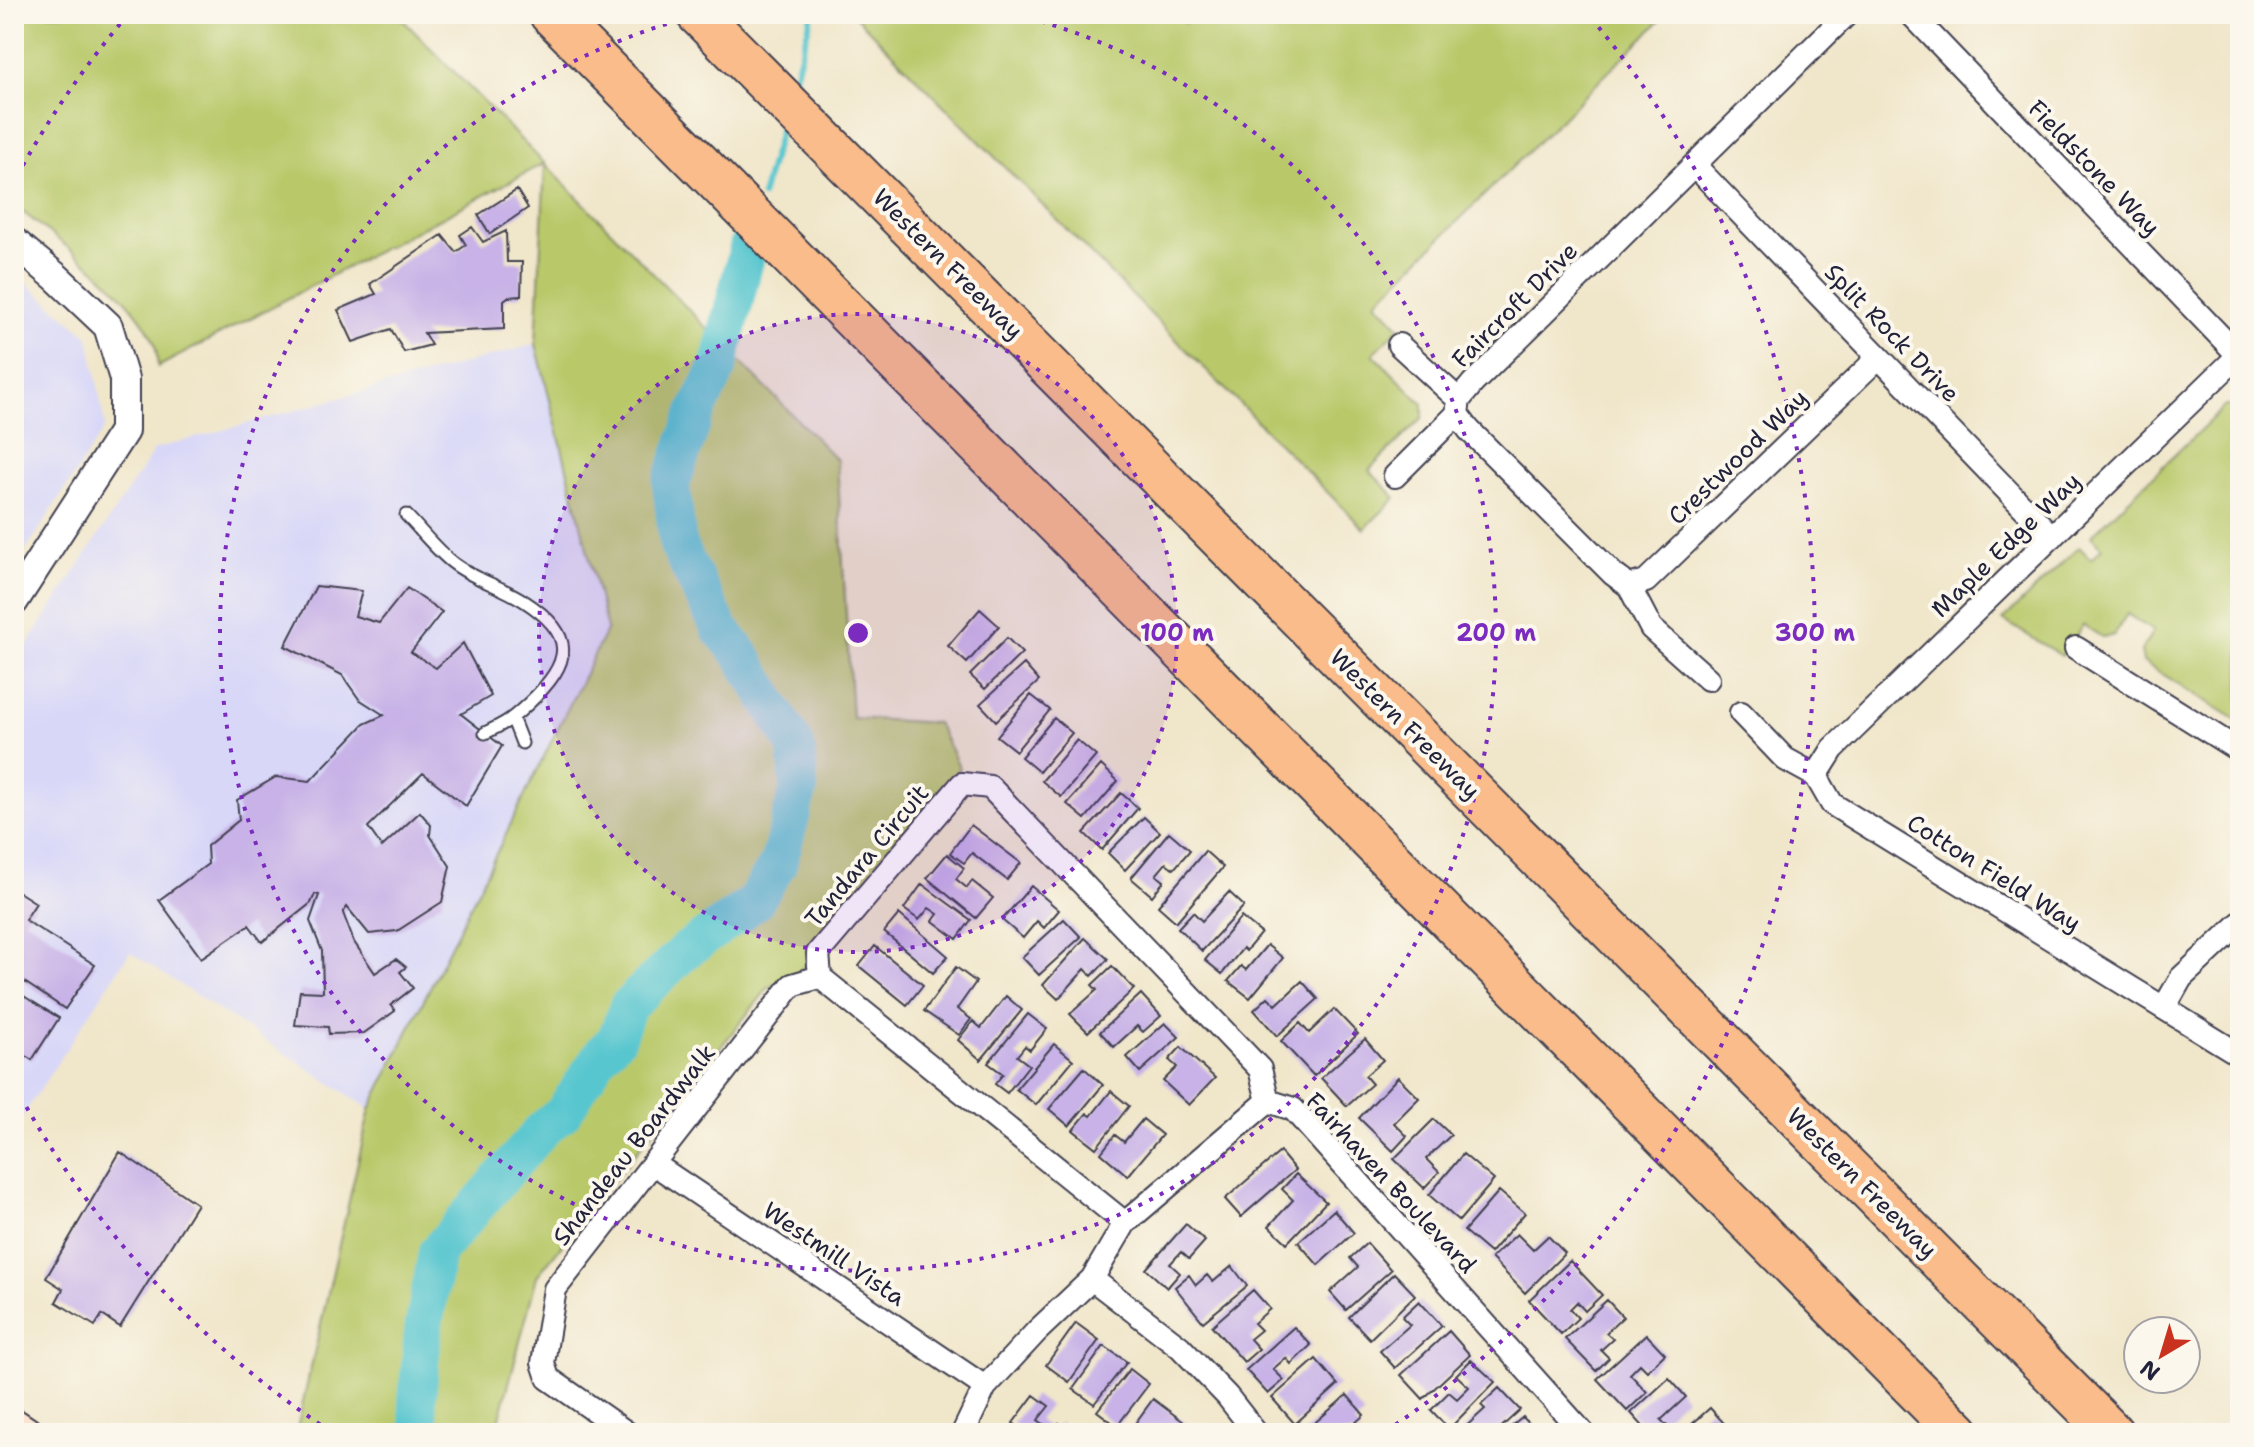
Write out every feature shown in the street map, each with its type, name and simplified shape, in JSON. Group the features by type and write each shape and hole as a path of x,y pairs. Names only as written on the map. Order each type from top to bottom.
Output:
{"highway":[{"path":"551,14 1959,1433"},
{"name":"Western Freeway","path":"698,14 2112,1433"}],"main road":[{"path":"14,1425 26,1433"}],"street":[{"name":"Faircroft Drive","path":"1395,476 1458,407 1473,383 1847,14"},
{"name":"Fieldstone Way","path":"1911,14 2239,356"},
{"name":"Split Rock Drive","path":"1695,166 2052,537"},
{"path":"14,242 108,326 124,379 124,431 14,601"},
{"path":"1399,345 1458,407 1502,463 1629,586 1651,628 1708,679"},
{"name":"Maple Edge Way","path":"1816,776 1833,749 2239,356"},
{"name":"Crestwood Way","path":"1629,586 1646,581 1879,357"},
{"path":"2076,648 2240,751"},
{"name":"Cotton Field Way","path":"1741,713 1785,759 1816,776 1832,804 2240,1055"},
{"name":"Tandara Circuit","path":"820,977 818,953 962,784 990,787 1260,1069 1268,1101"},
{"path":"2164,1008 2181,978 2240,923"},
{"path":"820,977 1125,1223"},
{"name":"Shandeau Boardwalk","path":"627,1433 548,1378 543,1363 555,1289 792,985 820,977"},
{"name":"Fairhaven Boulevard","path":"963,1433 985,1387 1037,1331 1092,1279 1125,1223 1268,1101 1293,1109 1583,1433"},
{"name":"Westmill Vista","path":"654,1164 985,1387"},
{"path":"1092,1279 1180,1347 1227,1396 1256,1433"}],"lane":[{"path":"406,515 452,562 480,580 522,600 554,627 561,640 563,657 558,673 513,720 485,733"},
{"path":"513,720 522,743"}],"shaded area":[{"path":"14,273 89,337 105,427 14,569"},
{"path":"536,344 607,629 370,1109 130,952 14,1129 14,665 155,449"}],"green space":[{"path":"14,14 397,14 544,163 158,367 154,342 129,304 112,285 14,205"},
{"path":"853,14 1176,14 1185,23 1195,14 1667,14 1376,302 1400,327 1373,354 1423,404 1423,417 1369,470 1396,498 1364,529"},
{"path":"545,164 837,460 852,718 937,723 960,768 819,939 811,958 794,974 769,987 537,1276 496,1433 296,1433 370,1109 607,629 536,344"},
{"path":"2225,406 2240,406 2240,722 2143,662 2141,651 2153,631 2127,614 2114,635 2102,637 2083,625 2062,656 2003,620 2079,547 2091,559 2102,548 2091,536"}],"building":[{"path":"517,190 528,208 490,234 478,215"},
{"path":"472,227 483,242 506,231 507,262 522,262 521,296 504,300 504,329 424,333 431,345 404,352 391,329 353,342 338,310 376,294 370,284 442,235 456,252 466,245 460,235"},
{"path":"316,586 362,591 355,616 379,623 407,588 442,612 411,652 436,668 463,643 491,696 461,714 502,746 466,806 423,773 368,827 382,847 420,812 431,825 430,835 450,866 442,902 397,931 369,934 347,907 343,913 354,942 375,973 396,959 406,967 400,972 413,988 391,1005 395,1011 364,1033 329,1034 328,1027 295,1025 300,991 323,992 322,951 310,921 319,895 315,894 311,903 262,942 249,925 201,958 159,900 208,864 207,846 239,820 237,800 276,777 310,781 364,724 384,715 359,699 342,675 285,646"},
{"path":"980,609 999,626 967,663 948,646"},
{"path":"1007,638 1022,653 985,689 970,675"},
{"path":"1024,664 1039,681 996,721 980,704"},
{"path":"1031,695 1050,710 1016,751 997,736"},
{"path":"1054,718 1072,733 1039,772 1021,757"},
{"path":"1077,740 1096,756 1061,797 1042,781"},
{"path":"1101,765 1118,781 1085,819 1067,804"},
{"path":"1121,793 1138,808 1102,850 1084,833"},
{"path":"1144,817 1160,832 1125,870 1108,853"},
{"path":"971,825 1021,863 1007,880 972,853 964,863 950,853"},
{"path":"1169,832 1190,850 1174,869 1166,863 1156,875 1164,881 1152,896 1131,878"},
{"path":"1205,851 1223,867 1176,922 1158,906"},
{"path":"947,854 964,868 956,879 967,888 972,881 993,898 976,918 927,878"},
{"path":"922,884 971,920 957,939 933,921 938,914 929,908 919,920 904,909"},
{"path":"1031,886 1059,910 1044,928 1037,921 1023,938 1002,920"},
{"path":"14,889 36,903 25,920 95,965 65,1009 14,975"},
{"path":"1229,892 1244,906 1202,951 1178,928 1193,912 1202,921"},
{"path":"899,914 948,956 933,973 884,932"},
{"path":"1241,917 1261,933 1246,951 1243,948 1222,974 1205,960"},
{"path":"1064,919 1081,937 1039,975 1022,957"},
{"path":"1085,938 1108,959 1092,976 1085,969 1058,999 1043,985"},
{"path":"1267,945 1283,958 1250,998 1228,981 1241,966 1246,970"},
{"path":"875,946 923,985 907,1005 859,966"},
{"path":"1112,966 1134,989 1088,1032 1070,1014 1097,990 1092,985"},
{"path":"956,967 976,982 957,1009 971,1019 959,1035 924,1011"},
{"path":"1302,981 1318,999 1277,1036 1254,1010 1268,997 1276,1005"},
{"path":"14,990 59,1018 32,1060 14,1048"},
{"path":"1141,994 1161,1016 1143,1032 1137,1026 1114,1047 1100,1032"},
{"path":"1006,996 1022,1010 981,1060 958,1040 973,1021 981,1028"},
{"path":"1334,1009 1358,1034 1314,1076 1281,1041 1300,1023 1309,1033"},
{"path":"1028,1014 1047,1029 1030,1050 1025,1046 1017,1056 1029,1065 1007,1093 995,1084 1003,1074 988,1063"},
{"path":"1165,1023 1179,1037 1140,1072 1127,1057"},
{"path":"1365,1039 1383,1060 1365,1076 1372,1084 1347,1106 1321,1078"},
{"path":"1054,1044 1073,1060 1036,1105 1016,1089"},
{"path":"1181,1047 1215,1078 1189,1105 1163,1081 1177,1067 1169,1060"},
{"path":"1084,1068 1103,1085 1069,1126 1049,1109"},
{"path":"1398,1077 1419,1098 1394,1123 1407,1136 1393,1151 1359,1118"},
{"path":"1111,1091 1129,1106 1096,1148 1073,1130 1087,1113 1091,1116"},
{"path":"1143,1119 1162,1135 1128,1176 1101,1153 1115,1135 1124,1142"},
{"path":"1434,1119 1451,1135 1426,1159 1439,1172 1424,1188 1394,1159"},
{"path":"120,1152 197,1204 120,1327 102,1315 95,1326 56,1302 63,1289 46,1278"},
{"path":"1280,1152 1295,1170 1241,1217 1225,1199"},
{"path":"1463,1154 1494,1180 1459,1221 1429,1195"},
{"path":"1296,1174 1326,1202 1287,1243 1269,1226 1293,1200 1282,1189"},
{"path":"1499,1191 1525,1213 1490,1253 1464,1231"},
{"path":"1334,1210 1354,1233 1318,1265 1298,1242"},
{"path":"1186,1224 1205,1241 1189,1259 1181,1252 1170,1264 1180,1273 1167,1288 1146,1269"},
{"path":"1517,1234 1533,1250 1548,1236 1565,1253 1525,1293 1491,1258"},
{"path":"1367,1243 1391,1270 1346,1310 1330,1292 1358,1267 1350,1258"},
{"path":"1570,1261 1602,1295 1585,1311 1577,1302 1570,1309 1578,1318 1561,1334 1529,1300"},
{"path":"1232,1266 1247,1286 1203,1322 1175,1287 1189,1275 1196,1285 1207,1275 1213,1282"},
{"path":"1394,1273 1415,1295 1370,1339 1349,1317"},
{"path":"1253,1290 1270,1309 1254,1323 1261,1330 1250,1339 1259,1349 1244,1362 1212,1326"},
{"path":"1607,1300 1623,1317 1606,1333 1613,1339 1601,1350 1609,1358 1596,1371 1565,1339"},
{"path":"1419,1301 1442,1326 1395,1368 1380,1351 1410,1325 1402,1317"},
{"path":"1076,1323 1099,1340 1069,1382 1046,1365"},
{"path":"1294,1327 1311,1345 1291,1364 1286,1358 1273,1369 1284,1380 1268,1394 1246,1370"},
{"path":"1449,1331 1470,1355 1423,1399 1401,1375"},
{"path":"1646,1334 1665,1354 1647,1371 1640,1364 1630,1374 1647,1392 1627,1411 1597,1379"},
{"path":"1104,1346 1127,1362 1094,1404 1073,1389"},
{"path":"1316,1359 1338,1385 1295,1424 1272,1398"},
{"path":"1471,1360 1495,1382 1449,1429 1431,1410 1449,1392 1457,1399 1469,1387 1456,1375"},
{"path":"1130,1369 1149,1384 1117,1426 1097,1411"},
{"path":"1669,1378 1686,1397 1661,1420 1672,1431 1649,1433 1631,1413"},
{"path":"1499,1388 1520,1410 1495,1433 1463,1433 1461,1431 1485,1409 1481,1405"},
{"path":"1034,1395 1049,1406 1038,1420 1053,1431 1059,1423 1072,1433 1027,1433 1013,1423"},
{"path":"1347,1395 1364,1415 1354,1424 1360,1431 1358,1433 1303,1433"},
{"path":"1153,1399 1188,1425 1183,1433 1128,1433"},
{"path":"1710,1408 1733,1433 1682,1433"},
{"path":"1523,1417 1537,1433 1504,1433"}],"waterway":[{"path":"794,80 812,14"},
{"path":"762,196 781,127"},
{"path":"420,1433 417,1400 423,1330 437,1252 542,1130 563,1113 602,1053 616,1039 628,1006 685,951 754,903 778,864 799,788 796,746 742,656 720,629 678,545 671,484 695,415 718,368 749,244"}]}
